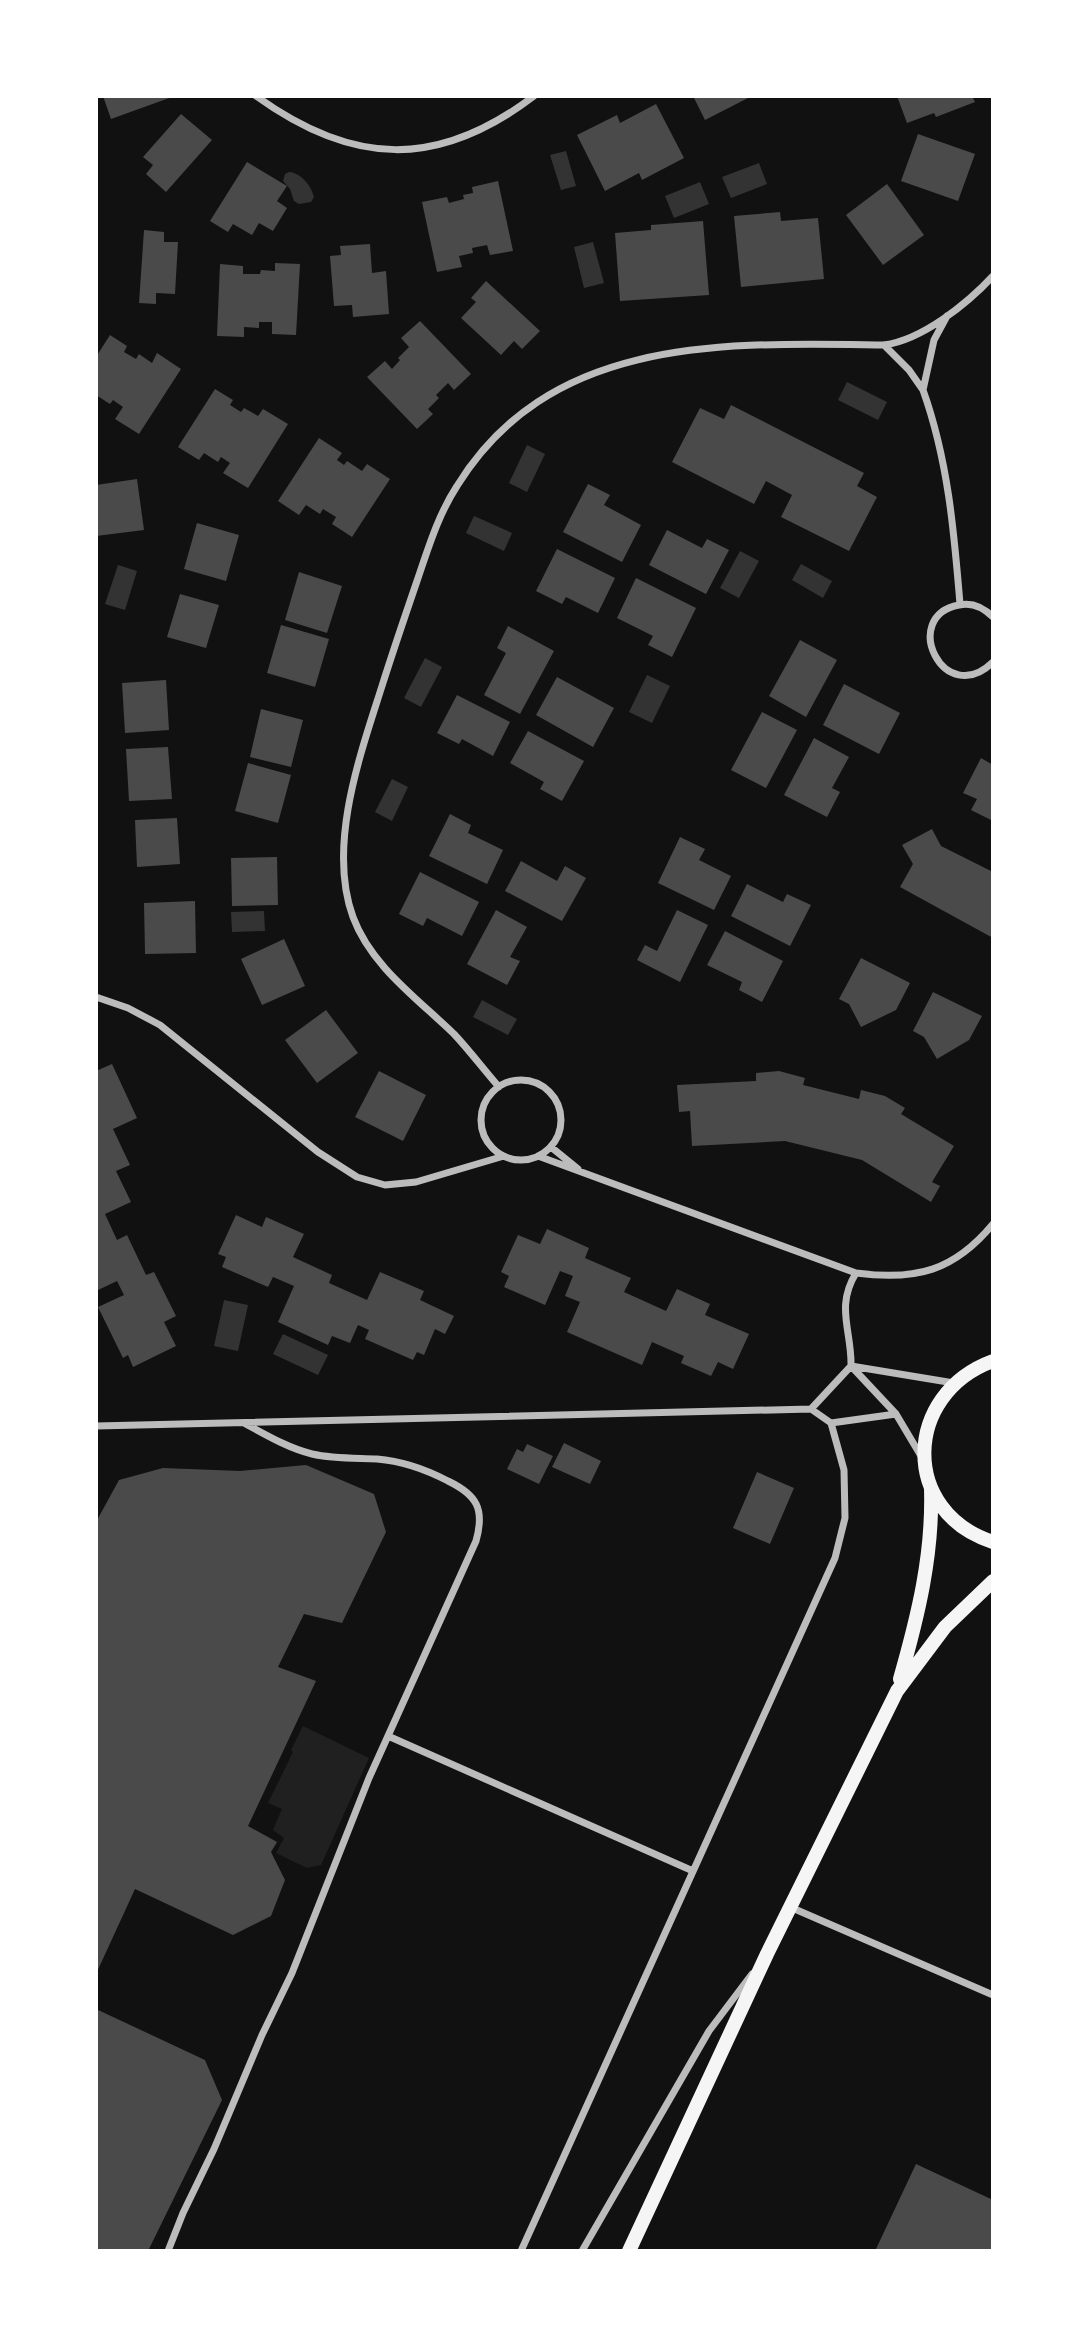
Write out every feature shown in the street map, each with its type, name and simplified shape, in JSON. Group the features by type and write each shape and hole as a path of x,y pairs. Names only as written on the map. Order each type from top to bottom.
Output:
{"main road":[{"path":"897,1691 928,1566 932,1515 931,1488 924,1463 925,1433 936,1406 954,1382 975,1368 993,1361"},
{"path":"931,1488 948,1516 975,1536 993,1542"},
{"path":"629,2251 767,1954 897,1691 945,1627 993,1581"}],"street":[{"path":"256,96 285,116 341,141 359,147 400,151 440,145 469,134 506,116 534,96"},
{"path":"499,1087 457,1038 421,1005 370,948 354,919 345,885 344,842 347,818 372,717 432,538 445,507 467,471 492,439 550,393 590,373 633,360 706,349 789,344 884,345 912,337 947,315 993,276"},
{"path":"923,390 934,340 947,315"},
{"path":"884,345 909,370 923,390 940,443 960,604"},
{"path":"993,617 971,604 948,608 933,624 930,646 941,665 961,675 983,671 993,662"},
{"path":"96,997 128,1008 160,1025 318,1152 357,1177 385,1185 416,1182 503,1156 527,1160 538,1156 551,1147 558,1137 561,1111 548,1090 538,1083 514,1080 499,1087 487,1098 481,1116 485,1138 503,1156"},
{"path":"551,1147 584,1174"},
{"path":"538,1156 856,1273 899,1276 938,1268 964,1254 993,1224"},
{"path":"811,1409 851,1366 844,1305 849,1284 856,1273"},
{"path":"851,1366 954,1382"},
{"path":"851,1366 896,1414 924,1463"},
{"path":"96,1426 811,1409 831,1423 845,1480 845,1518 831,1570 521,2251"},
{"path":"831,1423 896,1414"},
{"path":"168,2251 262,2035 292,1973 388,1736 476,1541 480,1523 477,1506 470,1494 418,1467 390,1461 313,1454 280,1443 244,1423"},
{"path":"388,1736 693,1871"},
{"path":"790,1907 993,1995"},
{"path":"582,2251 709,2031 767,1954"}],"shaded area":[{"path":"566,151 576,186 561,190 550,155"},
{"path":"759,163 767,184 731,198 722,177"},
{"path":"289,172 301,177 311,188 314,197 311,202 299,204 294,201 290,189 283,181 285,174"},
{"path":"700,182 709,204 674,218 665,196"},
{"path":"593,242 604,283 584,288 574,247"},
{"path":"847,382 887,402 878,420 838,400"},
{"path":"527,445 545,454 527,492 509,483"},
{"path":"474,516 512,533 504,551 466,533"},
{"path":"740,551 759,561 739,598 720,588"},
{"path":"801,564 832,581 823,598 792,580"},
{"path":"118,565 137,571 125,610 105,604"},
{"path":"425,658 442,667 421,707 404,698"},
{"path":"647,675 670,686 652,723 629,712"},
{"path":"392,779 408,787 392,821 375,812"},
{"path":"264,911 265,931 232,932 231,912"},
{"path":"482,1000 517,1019 508,1035 473,1017"},
{"path":"224,1300 248,1305 238,1351 214,1346"},
{"path":"283,1334 328,1355 318,1375 273,1354"},
{"path":"303,1726 369,1758 321,1865 307,1868 276,1853 284,1838 273,1830 282,1809 268,1803"}],"building":[{"path":"103,96 172,96 172,97 111,119"},
{"path":"693,96 746,96 748,98 705,120"},
{"path":"897,96 972,96 975,102 936,117 934,113 907,123"},
{"path":"656,104 684,158 642,180 639,173 605,191 577,135 617,115 620,123"},
{"path":"181,114 212,140 166,192 146,174 153,165 143,157"},
{"path":"918,134 975,154 958,201 901,181"},
{"path":"247,162 287,186 277,201 287,208 273,231 259,223 252,235 233,224 228,232 210,221"},
{"path":"498,181 513,251 490,255 487,245 472,248 473,253 459,256 462,267 437,272 422,202 447,197 449,203 464,199 463,195 473,193 472,187"},
{"path":"887,184 924,235 883,265 846,215"},
{"path":"780,212 781,221 818,218 824,279 741,287 734,216"},
{"path":"703,221 709,295 620,301 615,233 651,230 651,225"},
{"path":"144,230 164,232 164,242 178,242 175,294 156,293 156,304 139,303"},
{"path":"370,244 372,273 386,271 389,314 353,317 352,305 334,306 330,256 341,255 340,246"},
{"path":"275,263 300,264 296,335 272,334 272,322 259,322 259,328 244,327 244,337 217,336 220,264 243,266 243,274 260,274 261,270 275,271"},
{"path":"486,281 540,331 522,349 514,341 501,355 461,318 476,302 471,298"},
{"path":"420,321 471,374 454,390 448,383 436,395 439,398 428,409 433,414 417,429 367,377 385,361 392,369 409,347 401,338"},
{"path":"110,335 127,346 124,352 136,359 139,354 152,363 157,353 181,369 139,434 115,419 123,407 113,400 110,404 96,395 96,357"},
{"path":"215,389 233,400 230,405 241,412 244,408 258,416 263,409 288,424 248,488 223,473 230,463 221,457 218,462 204,453 199,460 178,447"},
{"path":"731,405 864,473 857,486 877,497 849,551 781,517 792,495 766,481 754,504 672,462 700,408 724,419"},
{"path":"319,438 342,453 337,460 344,465 347,461 362,471 367,464 390,479 352,537 332,524 336,517 323,509 320,514 306,505 299,515 278,501"},
{"path":"137,479 144,530 96,536 96,485"},
{"path":"588,484 610,495 604,505 641,525 622,562 563,532"},
{"path":"197,523 239,535 226,581 184,569"},
{"path":"667,530 702,548 707,539 729,550 706,594 649,565"},
{"path":"557,549 615,578 598,613 566,597 562,604 536,591"},
{"path":"299,572 342,586 327,633 285,620"},
{"path":"636,578 696,608 672,657 648,645 653,636 617,618"},
{"path":"180,594 219,605 206,648 167,637"},
{"path":"281,625 329,639 315,687 267,673"},
{"path":"508,626 554,651 520,714 484,695 506,653 497,648"},
{"path":"800,640 837,660 806,717 769,696"},
{"path":"557,677 614,708 593,747 536,715"},
{"path":"166,680 169,730 125,733 122,683"},
{"path":"844,684 900,713 879,754 823,725"},
{"path":"457,695 510,722 493,756 462,739 459,744 437,733"},
{"path":"261,709 303,720 291,767 250,757"},
{"path":"762,712 797,730 766,788 731,770"},
{"path":"528,731 584,761 562,801 540,789 544,782 510,763"},
{"path":"814,738 849,757 832,788 840,792 827,817 784,795"},
{"path":"168,747 172,799 129,801 126,749"},
{"path":"981,758 993,765 993,821 971,810 977,799 963,793"},
{"path":"248,763 291,775 278,823 235,811"},
{"path":"450,814 471,825 468,833 503,850 487,884 429,856"},
{"path":"177,818 180,864 137,867 135,820"},
{"path":"932,829 941,846 993,872 993,938 900,887 913,864 902,845"},
{"path":"680,837 705,849 699,860 731,876 714,910 658,883"},
{"path":"277,857 278,905 232,906 231,858"},
{"path":"521,861 557,881 565,866 586,878 562,921 505,891"},
{"path":"420,872 479,902 462,936 427,918 423,926 399,914"},
{"path":"747,884 783,902 787,894 811,905 790,946 731,916"},
{"path":"195,901 196,953 145,954 144,903"},
{"path":"496,910 527,927 510,957 520,961 507,985 467,964"},
{"path":"677,910 708,925 680,982 637,960 645,945 657,951"},
{"path":"725,931 783,961 762,1002 739,990 742,982 707,965"},
{"path":"284,939 305,986 262,1005 241,959"},
{"path":"861,958 910,983 896,1010 861,1027 849,1004 839,999"},
{"path":"933,992 982,1016 969,1040 937,1059 924,1037 913,1031"},
{"path":"326,1010 358,1053 317,1083 285,1040"},
{"path":"112,1064 137,1118 113,1129 130,1165 116,1171 131,1202 105,1214 117,1240 127,1235 146,1275 154,1272 176,1316 164,1322 176,1346 133,1367 128,1355 123,1358 98,1307 124,1295 117,1281 96,1291 96,1071"},
{"path":"379,1071 426,1095 403,1141 355,1117"},
{"path":"779,1071 805,1078 803,1085 859,1099 861,1090 885,1096 905,1108 901,1114 954,1146 932,1182 940,1186 931,1202 862,1160 785,1141 692,1146 690,1111 679,1112 677,1085 756,1081 756,1073"},
{"path":"236,1215 262,1227 266,1217 304,1234 293,1257 332,1275 329,1283 367,1300 380,1272 424,1291 420,1300 454,1316 445,1334 435,1329 424,1355 417,1352 413,1360 365,1339 369,1330 358,1325 350,1343 332,1336 328,1345 278,1322 294,1286 273,1277 268,1287 222,1267 226,1257 218,1254"},
{"path":"547,1229 589,1248 585,1258 631,1278 624,1292 666,1311 677,1289 710,1304 705,1315 749,1334 733,1369 718,1362 711,1376 681,1363 684,1356 652,1342 642,1365 567,1332 580,1302 565,1296 573,1276 560,1271 545,1305 504,1287 509,1276 501,1272 518,1235 540,1244"},
{"path":"564,1443 601,1461 590,1484 552,1467"},
{"path":"527,1444 553,1456 539,1484 507,1469 517,1449 523,1452"},
{"path":"306,1465 374,1494 386,1532 342,1623 304,1614 278,1667 316,1681 248,1826 277,1842 271,1852 285,1880 271,1916 233,1935 135,1889 96,1974 96,1522 119,1480 163,1468 240,1471"},
{"path":"757,1472 794,1488 770,1544 733,1528"},
{"path":"96,2009 205,2060 222,2100 148,2251 96,2251"},
{"path":"916,2164 993,2200 993,2251 876,2249"}]}
